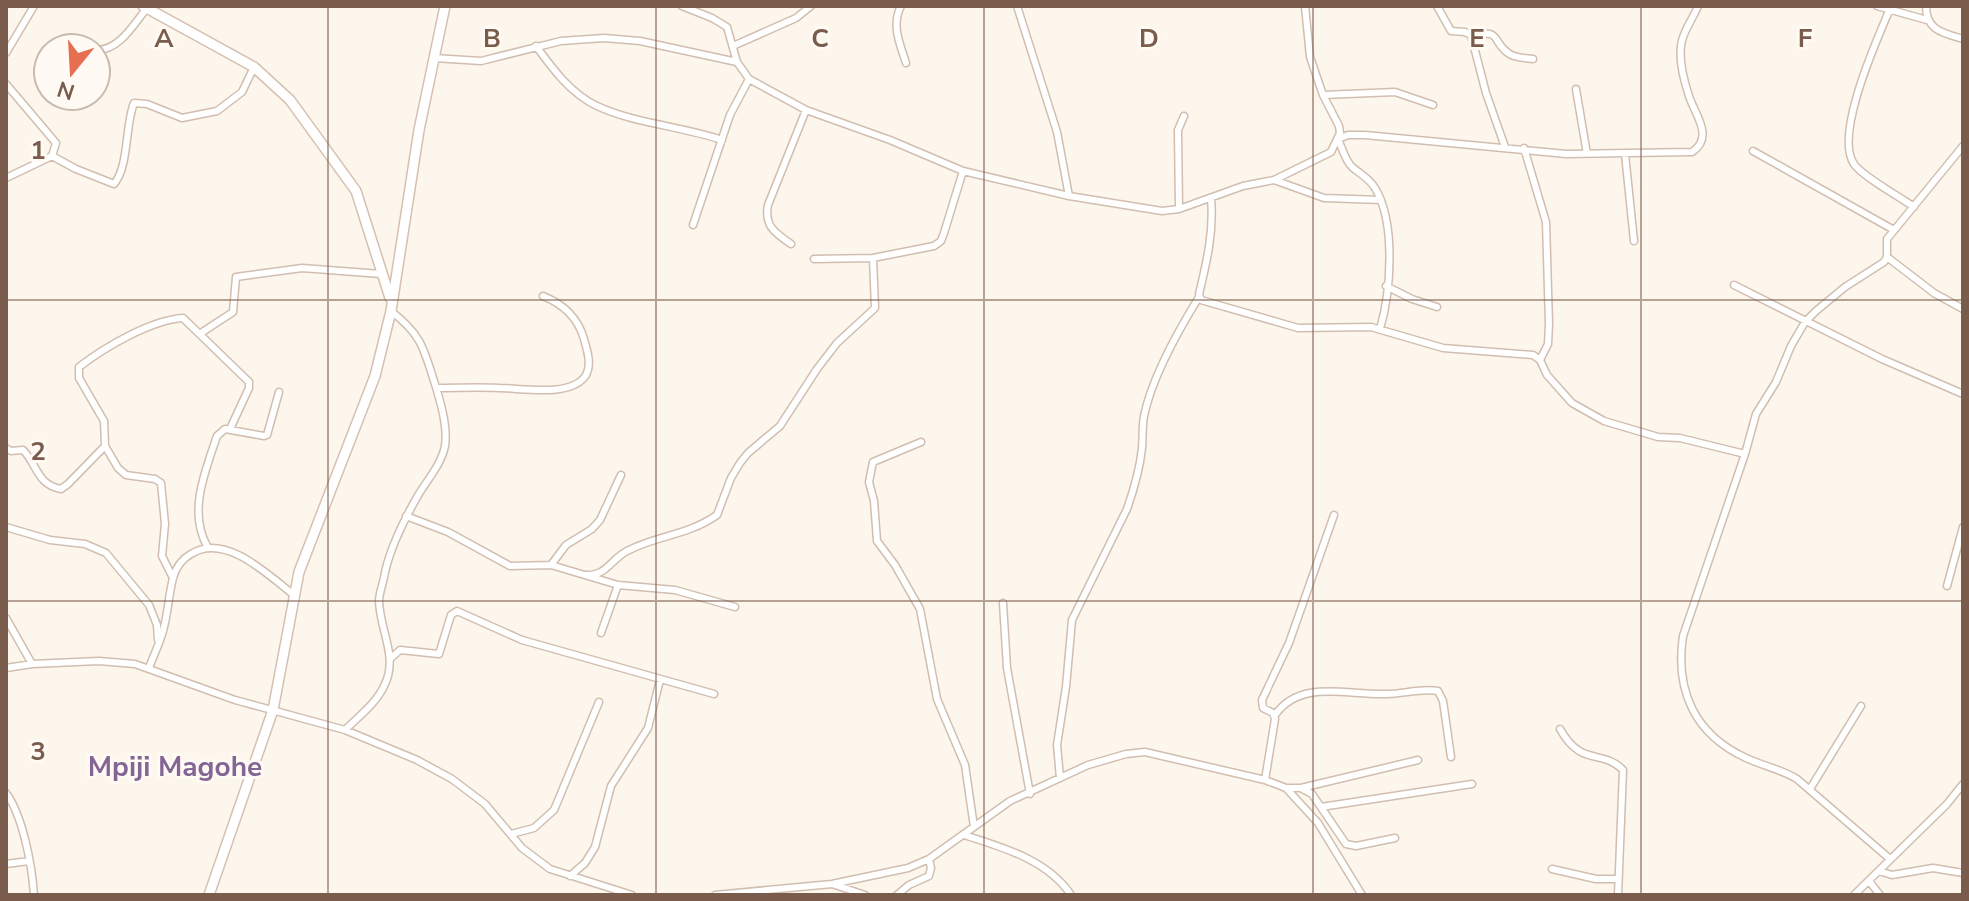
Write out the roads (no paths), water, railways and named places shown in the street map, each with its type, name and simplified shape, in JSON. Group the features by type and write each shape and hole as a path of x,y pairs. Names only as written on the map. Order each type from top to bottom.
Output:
{"street":[{"path":"6,53 34,6"},
{"path":"209,895 273,710 299,572 375,376 391,306 445,6"},
{"path":"682,6 727,27 737,62 749,79 806,110 890,140 963,171 1148,211 1179,209 1243,186 1274,180 1331,152 1338,139 1339,126 1323,95 1310,57 1305,6"},
{"path":"733,46 796,18 811,6"},
{"path":"901,6 896,17 896,28 906,63"},
{"path":"1017,6 1057,132 1069,196"},
{"path":"1437,6 1451,31 1471,35 1491,34 1497,37 1505,52 1533,59"},
{"path":"1338,139 1348,135 1365,135 1587,154 1687,153 1697,149 1703,127 1690,99 1681,48 1698,6"},
{"path":"1877,6 1927,20 1941,31 1963,39"},
{"path":"1926,6 1927,20"},
{"path":"112,46 145,7 254,67 290,100 349,179 361,206 391,306 416,333 437,388 445,426 444,450 406,516 390,555 379,599 391,658 385,686 345,730"},
{"path":"1889,11 1861,84 1847,143 1851,159 1858,169 1914,207"},
{"path":"1471,35 1489,103 1505,147"},
{"path":"434,58 481,61 561,41 604,38 640,41 737,62"},
{"path":"536,46 564,81 595,105 620,115 692,130 722,140"},
{"path":"52,156 114,184 122,162 134,103 147,104 182,118 217,111 242,92 254,67"},
{"path":"693,225 730,115 749,79"},
{"path":"6,84 56,143 52,156 6,178"},
{"path":"1576,89 1587,154"},
{"path":"1323,95 1395,92 1433,105"},
{"path":"791,244 771,230 766,217 806,110"},
{"path":"1179,209 1178,130 1184,116"},
{"path":"1338,139 1346,159 1374,186 1381,200 1389,250 1386,303 1380,329"},
{"path":"1890,859 1810,789 1783,771 1748,759 1717,739 1691,710 1681,659 1683,636 1756,414 1776,382 1791,346 1805,322 1845,287 1884,262 1887,239 1963,146"},
{"path":"1524,148 1546,222 1549,324 1548,344 1540,360"},
{"path":"1753,151 1894,230"},
{"path":"1625,154 1634,241"},
{"path":"814,259 873,258 934,246 941,241 963,171"},
{"path":"1274,180 1324,198 1381,200"},
{"path":"1060,778 1057,745 1072,620 1127,509 1134,490 1149,399 1159,373 1199,297 1210,250 1213,220 1211,198"},
{"path":"1887,257 1934,293 1963,309"},
{"path":"585,575 601,574 628,550 687,531 717,515 740,463 780,426 837,343 875,308 873,258"},
{"path":"201,333 233,312 236,277 302,268 381,274"},
{"path":"1734,285 1805,322 1963,394"},
{"path":"1386,286 1437,307"},
{"path":"437,388 544,390 574,386 586,376 588,354 579,324 557,301 543,296"},
{"path":"1199,297 1205,302 1238,309 1282,326 1380,329 1443,348 1533,355 1572,403 1604,421 1658,437 1680,438 1745,454"},
{"path":"173,578 162,556 165,524 161,483 155,479 126,475 118,468 105,446 104,421 79,378 79,367 117,342 179,318 187,321 249,382 230,429"},
{"path":"538,398 544,390"},
{"path":"207,546 198,524 199,494 217,436 221,431 230,429 267,435 279,392"},
{"path":"921,442 873,462 869,482 874,501 875,530 877,541 920,609 937,699 965,765 974,827"},
{"path":"6,448 23,450 40,478 46,484 61,489 105,446"},
{"path":"551,565 566,545 592,529 600,520 621,475"},
{"path":"1275,715 1263,708 1262,700 1289,643 1334,515"},
{"path":"406,516 429,523 510,566 551,565 618,585 675,590 735,607"},
{"path":"6,527 50,540 85,544 106,553 149,605 157,625 158,647"},
{"path":"1947,586 1963,527"},
{"path":"149,668 164,629 173,578 184,559 207,546 219,548 252,564 294,595"},
{"path":"601,633 618,585"},
{"path":"1003,603 1007,668 1030,794"},
{"path":"391,658 400,650 439,654 451,615 457,611 509,635 714,694"},
{"path":"6,618 32,664"},
{"path":"6,668 99,661 149,668 226,697 345,730 417,760 452,779 485,804 536,860 570,876 632,895"},
{"path":"570,876 585,863 595,847 611,786 648,728 660,680"},
{"path":"1265,780 1275,715 1284,702 1317,691 1368,695 1438,691 1443,701 1451,757"},
{"path":"511,834 534,828 554,810 599,702"},
{"path":"1810,789 1861,706"},
{"path":"1560,729 1574,749 1616,764 1623,770 1618,895"},
{"path":"715,895 784,892 893,872 929,859 1010,801 1107,759 1145,752 1162,754 1286,788 1301,788 1418,760"},
{"path":"1321,807 1472,784"},
{"path":"1286,788 1318,823 1362,895"},
{"path":"1301,788 1312,794 1349,845 1395,838"},
{"path":"1854,895 1962,790"},
{"path":"6,793 29,861 34,895"},
{"path":"964,835 1025,857 1057,877 1071,895"},
{"path":"897,895 909,885 929,876 929,859"},
{"path":"6,864 29,861"},
{"path":"1879,871 1892,875 1933,868 1963,873"},
{"path":"1552,869 1596,879 1617,879"},
{"path":"1869,881 1880,895"},
{"path":"832,884 865,895"}],"district":[{"name":"Mpiji Magohe","path":"175,767"}]}
